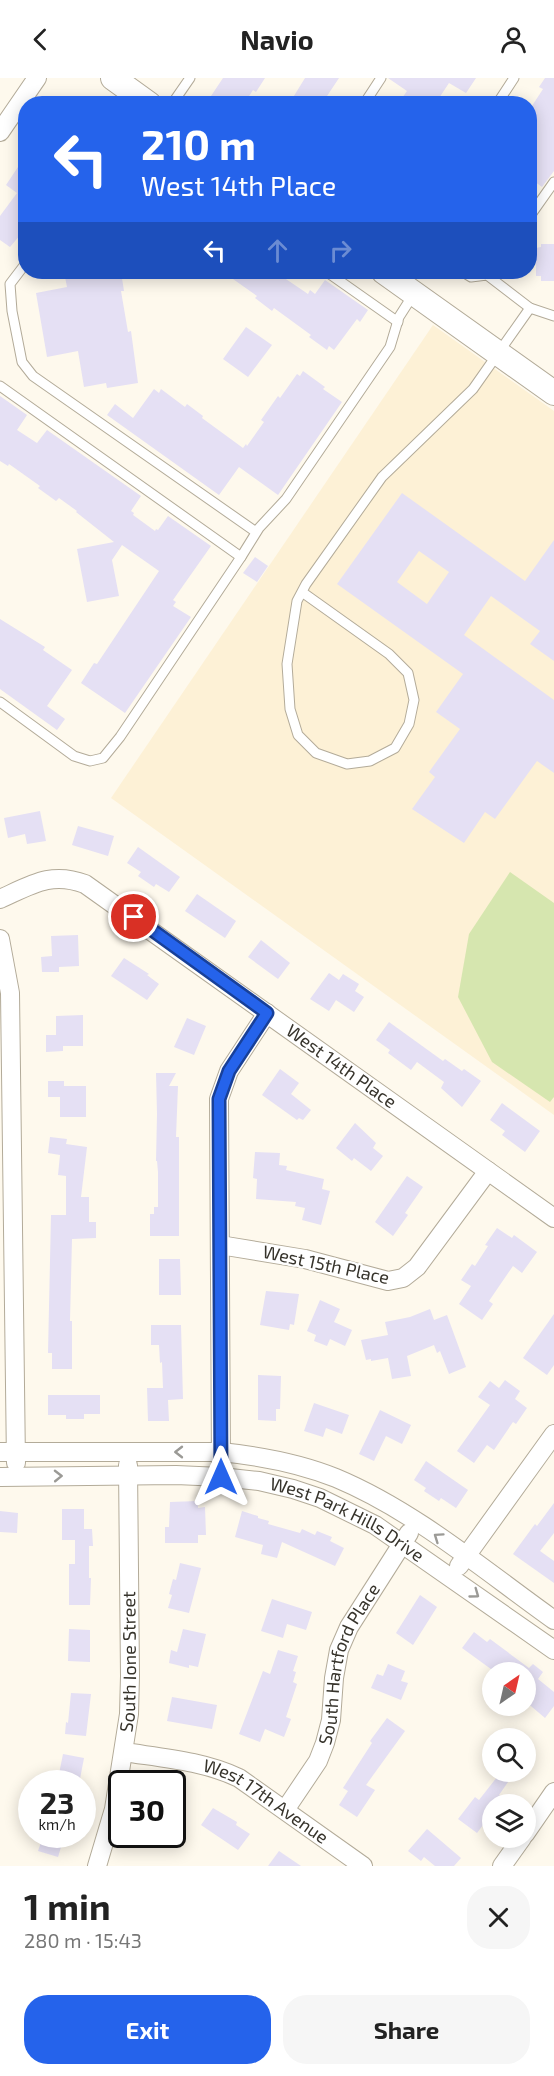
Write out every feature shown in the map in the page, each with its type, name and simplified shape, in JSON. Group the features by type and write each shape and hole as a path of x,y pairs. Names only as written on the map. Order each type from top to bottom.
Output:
{"main road":[{"path":"113,78 138,96"},
{"path":"394,279 554,393"}],"street":[{"path":"25,96 37,78"},
{"path":"0,132 18,106"},
{"name":"West 14th Place","path":"0,899 52,878 73,879 85,884 554,1218"},
{"path":"0,939 10,993 8,1477"},
{"path":"221,1477 219,1099 229,1071 267,1013"},
{"name":"West 15th Place","path":"220,1245 304,1259 382,1280 397,1280 409,1275 417,1267 488,1171"},
{"path":"452,1577 554,1434"},
{"name":"West Park Hills Drive","path":"8,1452 221,1452 280,1461 334,1478 393,1506 554,1620"},
{"name":"South Ione Street","path":"97,1866 114,1809 129,1714 127,1452"},
{"name":"West Park Hills Drive","path":"8,1477 128,1475 221,1477 259,1481 320,1498 375,1525 554,1650"},
{"name":"South Hartford Place","path":"285,1810 318,1761 325,1743 331,1720 339,1650 349,1627 417,1522"},
{"name":"West 17th Avenue","path":"124,1752 224,1770 239,1778 363,1866"},
{"path":"536,1817 554,1792"},
{"path":"502,1866 515,1848"}],"lane":[{"path":"178,96 190,78"},
{"path":"369,96 381,78"},
{"path":"502,96 514,78"},
{"path":"537,206 554,182"},
{"path":"18,274 10,284 12,311 22,362 33,376 256,532"},
{"path":"337,279 398,322"},
{"path":"495,279 530,308 554,316"},
{"path":"0,702 74,756 90,761 103,758 120,737 256,532 286,500 366,384 390,347 398,322 414,293"},
{"path":"302,592 389,654 408,673 414,700 409,724 395,748 370,761 347,764 316,753 298,735 290,709 287,664 297,601 302,592 382,477 473,389 530,308"},
{"path":"0,386 241,557"}],"shaded area":[{"path":"433,325 554,411 554,1115 111,798"}],"green space":[{"path":"510,872 554,903 554,1097 550,1102 492,1062 458,997 469,934"}],"building":[{"path":"223,78 265,78 256,92 253,90 249,96 211,96"},
{"path":"305,78 339,78 327,96 294,96"},
{"path":"388,78 476,78 466,93 449,83 440,96 404,96 407,91"},
{"path":"545,78 554,78 554,171 542,187 537,183 537,98 543,89 539,87"},
{"path":"18,167 18,238 10,247 0,240 0,216 17,193 6,185"},
{"path":"541,244 554,244 554,281 541,281 541,276 537,276 537,248 541,247"},
{"path":"65,279 122,279 124,291 121,291 128,332 131,331 138,383 107,388 106,383 84,387 78,351 47,357 36,293 67,287"},
{"path":"233,279 286,279 308,294 310,290 315,294 325,280 368,310 360,322 357,319 334,350 329,346 327,350 309,337 311,335 274,308 272,311 255,298 257,296"},
{"path":"246,327 272,345 248,377 223,359"},
{"path":"303,371 342,402 278,495 239,467 219,495 107,415 115,404 133,418 154,389 159,393 161,389 185,407 187,404 243,448 246,444 247,446 264,422 261,420 278,396 280,398 297,374 300,376"},
{"path":"0,396 27,415 17,430 37,443 47,430 141,496 131,511 155,531 168,516 211,546 173,600 176,602 173,606 191,617 125,713 81,683 94,663 97,664 159,571 122,545 112,560 119,596 87,602 77,549 114,542 59,498 56,501 38,488 40,486 9,464 8,466 0,461"},
{"path":"402,493 525,581 554,540 554,661 530,644 540,631 491,596 464,635 554,700 554,773 537,761 495,819 485,812 464,843 412,809 435,777 429,772 460,729 436,712 463,674 337,584","holes":["419,551 449,572 427,604 397,582"]},
{"path":"255,557 268,566 257,582 243,573"},
{"path":"0,619 45,647 43,650 72,670 47,706 65,719 57,730 0,689"},
{"path":"40,811 46,841 27,844 25,834 8,838 4,818"},
{"path":"78,826 114,836 108,856 72,845"},
{"path":"138,847 180,877 169,892 156,884 154,887 138,876 141,872 127,863"},
{"path":"197,894 236,921 225,938 185,911"},
{"path":"78,935 79,966 59,967 59,972 42,972 41,957 52,956 51,936"},
{"path":"261,940 290,963 278,979 248,957"},
{"path":"124,958 149,974 147,975 159,984 147,1000 111,976"},
{"path":"329,973 339,980 343,974 359,984 355,991 364,997 354,1012 336,1000 329,1011 310,999"},
{"path":"83,1015 83,1046 63,1046 63,1051 46,1052 46,1035 56,1035 56,1016"},
{"path":"187,1018 206,1026 194,1055 174,1047"},
{"path":"389,1022 443,1061 445,1059 462,1071 464,1069 481,1081 462,1107 441,1088 444,1082 417,1062 411,1070 388,1053 390,1050 376,1040"},
{"path":"280,1069 299,1083 291,1094 311,1110 303,1120 299,1118 297,1120 262,1095"},
{"path":"156,1073 176,1073 169,1086 178,1086 176,1137 179,1137 179,1236 150,1236 150,1214 154,1214 154,1207 158,1207"},
{"path":"48,1081 64,1081 64,1086 86,1086 86,1117 60,1117 60,1097 48,1097"},
{"path":"502,1103 540,1131 525,1152 502,1135 505,1131 490,1120"},
{"path":"355,1123 376,1143 373,1148 383,1156 371,1171 354,1158 352,1161 336,1148"},
{"path":"50,1137 67,1139 66,1144 87,1147 81,1197 89,1197 89,1222 96,1222 96,1238 72,1239 70,1321 72,1321 72,1369 52,1369 52,1353 48,1353 51,1215 66,1215 66,1176 58,1175 60,1155 48,1153"},
{"path":"255,1152 280,1153 279,1165 287,1166 286,1170 324,1179 322,1189 330,1191 321,1225 302,1220 305,1208 295,1206 296,1202 256,1199 257,1179 253,1178"},
{"path":"407,1176 423,1187 405,1213 408,1215 393,1236 375,1222"},
{"path":"497,1228 512,1238 514,1235 537,1252 522,1273 513,1266 489,1301 493,1304 482,1320 459,1304 471,1286 461,1280 472,1264 475,1266 488,1246 485,1245"},
{"path":"159,1259 180,1259 181,1295 159,1295"},
{"path":"266,1291 299,1294 294,1325 290,1324 289,1330 260,1325"},
{"path":"320,1300 340,1309 334,1322 352,1330 345,1346 330,1339 327,1346 314,1341 316,1335 307,1331"},
{"path":"430,1309 434,1320 447,1315 466,1367 449,1374 440,1351 437,1353 434,1345 407,1356 411,1376 392,1379 388,1358 366,1360 361,1340 388,1335 385,1322 410,1317"},
{"path":"554,1314 554,1365 547,1375 523,1358"},
{"path":"151,1325 181,1325 183,1399 168,1400 169,1421 148,1421 147,1388 163,1388 159,1345 151,1345"},
{"path":"258,1375 281,1376 280,1409 276,1409 276,1421 258,1420"},
{"path":"505,1380 520,1391 515,1399 527,1408 516,1424 513,1422 494,1450 487,1445 474,1463 457,1451 490,1405 478,1397 490,1381 499,1388"},
{"path":"48,1395 100,1395 100,1414 84,1414 84,1419 66,1419 66,1415 48,1415"},
{"path":"314,1403 349,1415 342,1434 326,1428 323,1437 304,1431"},
{"path":"380,1410 411,1425 402,1444 386,1436 374,1461 359,1454"},
{"path":"426,1461 468,1490 456,1508 424,1491 426,1488 414,1480"},
{"path":"198,1501 198,1508 205,1507 206,1535 198,1535 198,1543 165,1543 165,1527 169,1527 170,1502"},
{"path":"554,1503 554,1533 540,1551 554,1561 554,1583 513,1554"},
{"path":"62,1509 84,1509 84,1529 92,1529 93,1546 89,1546 90,1605 69,1605 69,1564 75,1564 75,1540 62,1540"},
{"path":"0,1511 18,1513 17,1533 0,1532"},
{"path":"242,1511 269,1521 268,1524 300,1533 302,1529 315,1535 317,1531 332,1537 330,1541 344,1548 335,1566 282,1542 277,1558 261,1554 263,1545 235,1537"},
{"path":"180,1563 201,1568 189,1613 168,1608 173,1579 176,1580"},
{"path":"420,1595 437,1607 413,1645 396,1633"},
{"path":"272,1599 312,1612 306,1630 287,1624 283,1638 261,1631"},
{"path":"69,1629 90,1630 90,1662 68,1661"},
{"path":"183,1629 206,1634 198,1667 189,1665 189,1668 169,1663 171,1650 177,1652"},
{"path":"474,1632 487,1642 490,1639 521,1662 482,1663 462,1648"},
{"path":"278,1650 298,1656 293,1671 296,1672 293,1682 297,1684 286,1717 291,1719 284,1737 265,1729 260,1742 239,1734 263,1671 270,1674"},
{"path":"388,1664 405,1671 401,1681 408,1683 401,1700 371,1688 377,1674 383,1676"},
{"path":"536,1666 543,1672 538,1679 554,1692 554,1706 545,1718 536,1710"},
{"path":"71,1693 91,1694 86,1736 65,1734"},
{"path":"172,1697 217,1705 212,1729 167,1721"},
{"path":"387,1718 405,1731 366,1785 375,1790 357,1817 339,1805 348,1791 343,1788 372,1743 370,1741"},
{"path":"63,1754 84,1758 82,1770 60,1770"},
{"path":"493,1782 508,1782 500,1794 484,1794"},
{"path":"482,1796 482,1826 477,1833 458,1819 475,1797 479,1800"},
{"path":"213,1808 237,1822 236,1825 250,1834 238,1850 201,1825"},
{"path":"427,1829 461,1858 454,1866 435,1866 424,1857 421,1861 408,1851"},
{"path":"39,1848 61,1848 58,1857 38,1851"},
{"path":"279,1851 301,1866 268,1866"}],"route":[{"path":"134,917 267,1013 237,1056 223,1084 219,1099 221,1477"}]}
